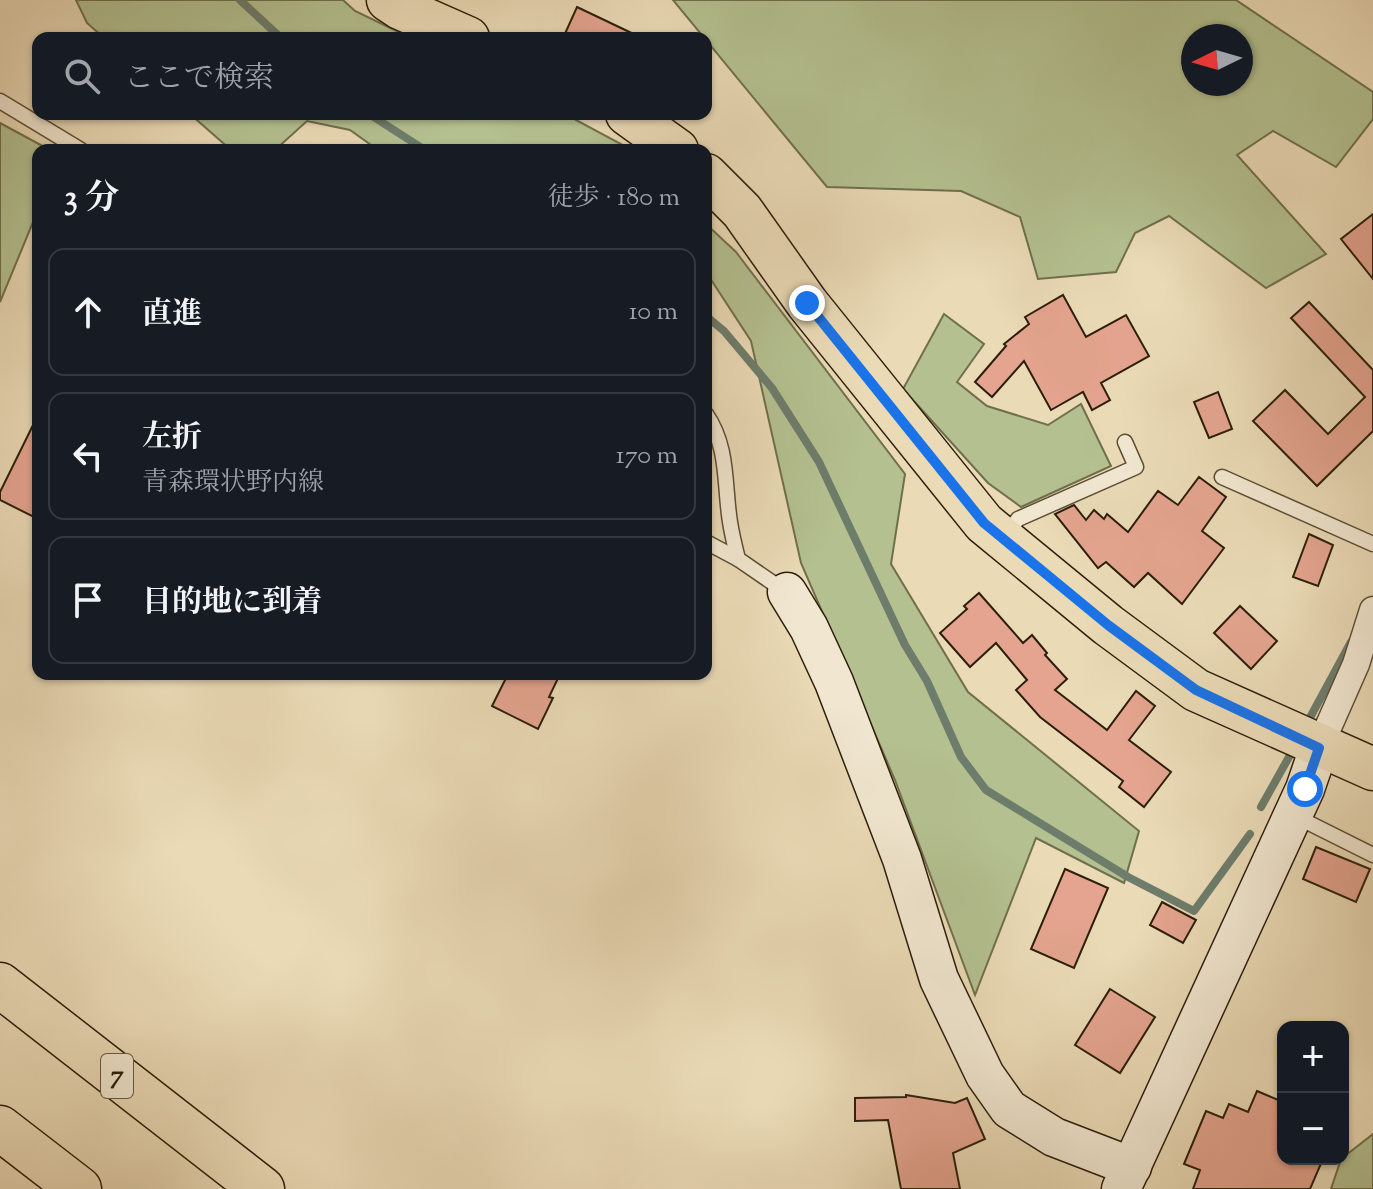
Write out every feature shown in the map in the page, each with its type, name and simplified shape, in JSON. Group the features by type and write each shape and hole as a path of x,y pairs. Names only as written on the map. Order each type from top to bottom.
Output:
{"highway":[{"name":"7","path":"0,985 248,1178"},
{"path":"0,1128 79,1189"}],"main road":[{"path":"388,0 454,32"},
{"path":"635,120 669,144"},
{"path":"712,181 742,211 807,303 984,523 1108,625 1196,690 1319,748 1373,769"}],"street":[{"path":"787,592 809,628 834,682 902,859 939,979 985,1075 1009,1109 1126,1178 1292,815 1356,664 1373,610"}],"lane":[{"path":"0,101 71,144"},
{"path":"712,423 724,455 730,521 738,559"},
{"path":"1003,538 1018,519 1136,467 1125,442"},
{"path":"1222,477 1373,544"},
{"path":"712,545 787,592"},
{"path":"1292,815 1373,855"}],"green space":[{"path":"76,0 343,0 355,11 399,32 97,32 87,23"},
{"path":"673,0 1236,0 1373,92 1373,119 1336,167 1273,131 1237,155 1326,254 1266,288 1169,216 1135,233 1116,272 1038,279 1020,217 961,191 827,187 712,47 712,32 699,32"},
{"path":"197,120 576,120 621,144 370,144 350,130 307,121 282,144 224,144"},
{"path":"0,123 39,144 32,144 32,225 0,302"},
{"path":"712,230 736,252 905,474 891,564 968,692 1139,831 1124,883 1036,838 975,995 895,780 801,563 751,341 712,281"},
{"path":"944,314 984,344 957,382 987,406 1048,425 1081,404 1111,466 1021,507 988,483 903,389"},
{"path":"1373,1134 1373,1189 1331,1189 1339,1165 1349,1165 1349,1153"}],"building":[{"path":"577,7 629,32 566,32"},
{"path":"1373,214 1373,279 1341,239"},
{"path":"1063,295 1086,337 1126,315 1149,356 1101,383 1110,400 1092,410 1083,392 1051,410 1024,361 992,397 975,382 1006,346 1004,344 1029,324 1025,317"},
{"path":"1309,302 1373,370 1373,431 1317,486 1253,421 1285,390 1328,434 1365,397 1291,318"},
{"path":"1218,392 1232,429 1209,438 1194,402"},
{"path":"32,427 32,516 0,500 0,492"},
{"path":"1199,477 1226,497 1202,531 1224,548 1182,604 1148,573 1134,587 1106,562 1098,568 1055,514 1074,505 1086,520 1094,510 1104,519 1107,514 1128,532 1158,491 1178,505"},
{"path":"1309,534 1333,545 1318,586 1293,577"},
{"path":"979,593 1023,643 1032,635 1047,653 1045,655 1067,679 1055,690 1107,730 1136,691 1155,706 1129,740 1171,772 1144,807 1119,787 1123,781 1040,717 1016,690 1027,680 996,643 970,667 940,633 967,609 964,606"},
{"path":"1240,606 1277,641 1251,669 1214,633"},
{"path":"505,680 557,680 549,697 553,698 538,729 492,706"},
{"path":"1316,847 1370,869 1356,902 1303,879"},
{"path":"1065,869 1108,888 1074,968 1031,949"},
{"path":"1162,902 1196,920 1183,943 1150,925"},
{"path":"1110,989 1155,1017 1120,1073 1075,1045"},
{"path":"1257,1091 1277,1099 1277,1165 1320,1165 1310,1189 1193,1189 1200,1170 1184,1164 1206,1111 1223,1118 1229,1104 1248,1112"},
{"path":"906,1095 955,1103 967,1098 985,1139 953,1153 960,1189 901,1189 888,1120 855,1121 855,1098"}],"waterway":[{"path":"240,0 275,32"},
{"path":"378,120 416,144"},
{"path":"712,321 772,388 819,462 961,757 986,790 1128,877 1194,911 1250,834"},
{"path":"1306,725 1351,642"},
{"path":"1261,807 1294,748"}],"route":[{"path":"807,303 984,523 1108,625 1196,690 1319,748 1305,789"}]}
